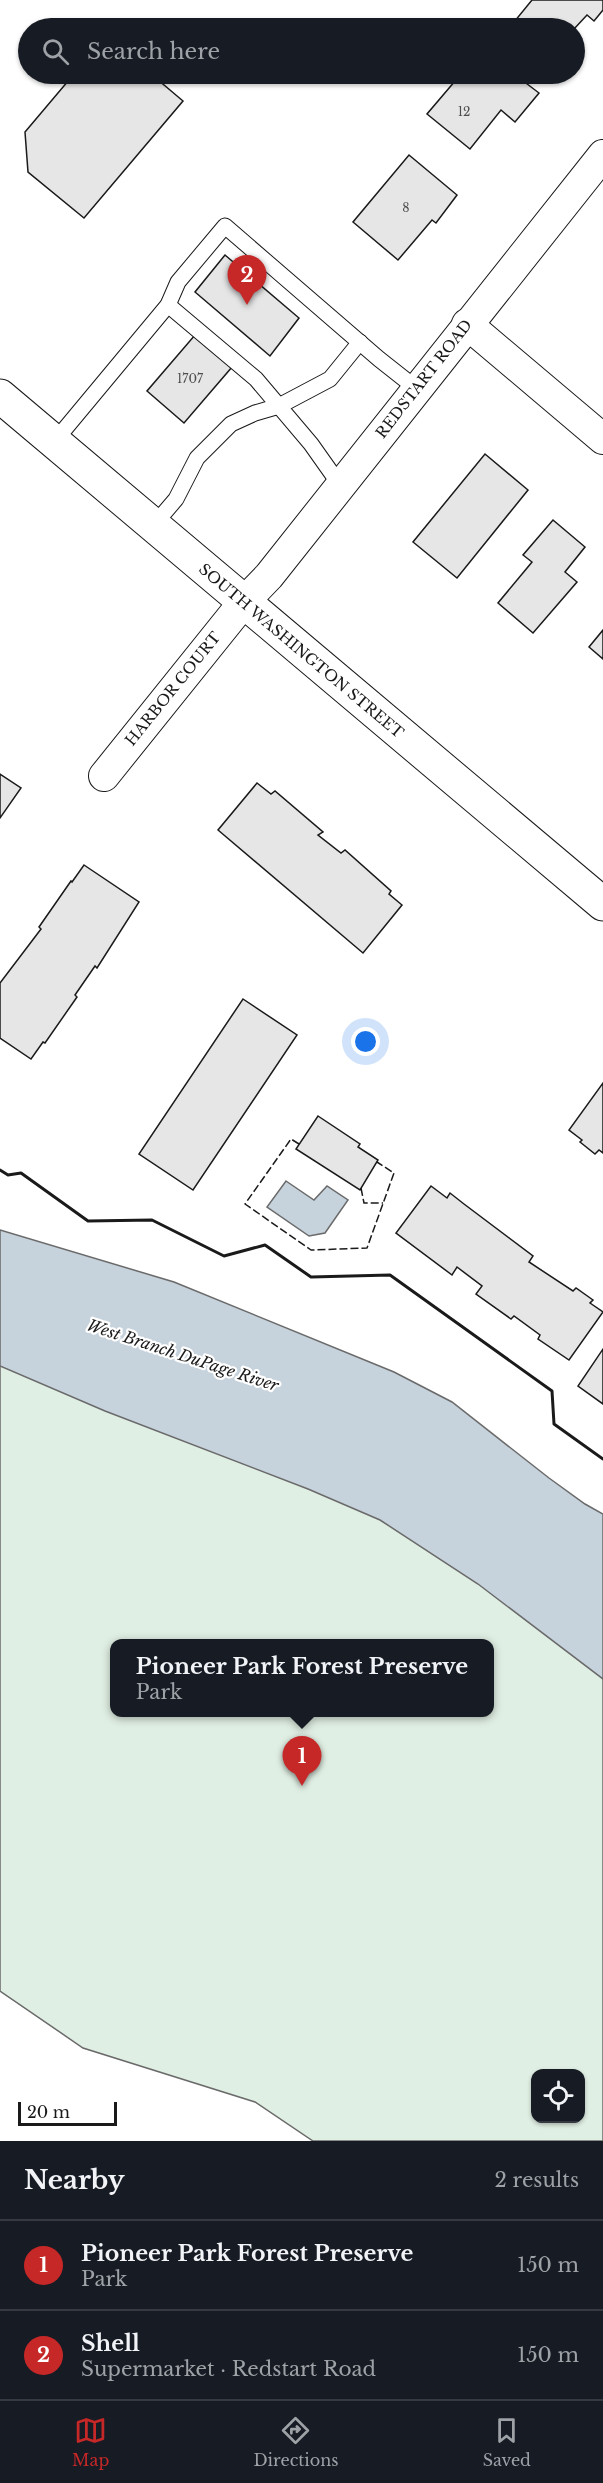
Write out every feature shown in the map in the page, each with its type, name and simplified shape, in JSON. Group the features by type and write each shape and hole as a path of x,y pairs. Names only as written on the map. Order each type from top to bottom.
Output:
{"main road":[{"name":"SOUTH WASHINGTON STREET","path":"0,396 603,904"}],"street":[{"name":"REDSTART ROAD","path":"243,603 269,576 603,155"},
{"path":"467,324 603,439"},
{"name":"HARBOR COURT","path":"104,776 243,603"}],"lane":[{"path":"54,442 168,305 178,282 225,226 417,389"},
{"path":"168,305 256,380 311,444 340,485"},
{"path":"153,526 176,499 197,458 207,445 231,424 255,412 279,406 330,379 360,342"}],"green space":[{"path":"0,1299 603,1581 603,2141 313,2141 255,2102 83,2048 0,1991"}],"water":[{"path":"286,1181 314,1200 327,1186 348,1200 325,1233 309,1236 267,1207"},
{"name":"West Branch DuPage River","path":"0,1230 174,1282 394,1372 452,1402 549,1478 603,1514 603,1679 478,1584 380,1520 308,1489 105,1411 0,1366"}],"building":[{"path":"532,0 603,0 603,10 594,21 587,15 584,18 517,18"},
{"path":"66,84 163,84 183,101 84,218 28,172 25,132"},
{"path":"452,84 527,84 539,93 515,122 501,110 470,149 427,114"},
{"path":"409,155 457,195 436,223 432,220 398,260 353,222"},
{"path":"225,255 299,318 270,356 195,292"},
{"path":"195,335 232,367 184,423 147,391"},
{"path":"485,454 528,490 457,578 413,542"},
{"path":"553,520 585,547 565,572 577,582 533,633 498,603 532,562 523,555"},
{"path":"603,630 603,659 589,647"},
{"path":"0,774 21,788 0,818"},
{"path":"257,783 271,794 275,791 323,832 318,835 341,853 345,850 391,891 389,894 402,905 363,953 218,830"},
{"path":"84,865 139,902 97,968 95,966 75,995 77,997 31,1059 0,1038 0,983 41,929 39,927"},
{"path":"243,999 297,1035 193,1190 139,1154"},
{"path":"603,1083 603,1153 599,1150 595,1154 569,1130"},
{"path":"318,1116 360,1144 358,1147 378,1160 360,1190 296,1149"},
{"path":"431,1186 447,1198 450,1193 533,1256 529,1262 573,1291 576,1288 593,1300 590,1303 603,1312 569,1360 538,1339 540,1335 514,1316 511,1319 476,1294 482,1286 457,1267 452,1275 396,1233"},
{"path":"603,1349 603,1404 578,1386"}],"fence":[{"path":"299,1144 291,1139 245,1204 311,1250 367,1248 394,1173 377,1162"},
{"path":"361,1188 364,1203 383,1203"}],"wall":[{"path":"0,1170 8,1175 21,1173 88,1221 152,1220 224,1256 265,1245 311,1277 390,1275 552,1391 554,1424 603,1459"}],"place":[{"name":"Shell","path":"247,305"},
{"name":"Pioneer Park Forest Preserve","path":"302,1786"}]}
